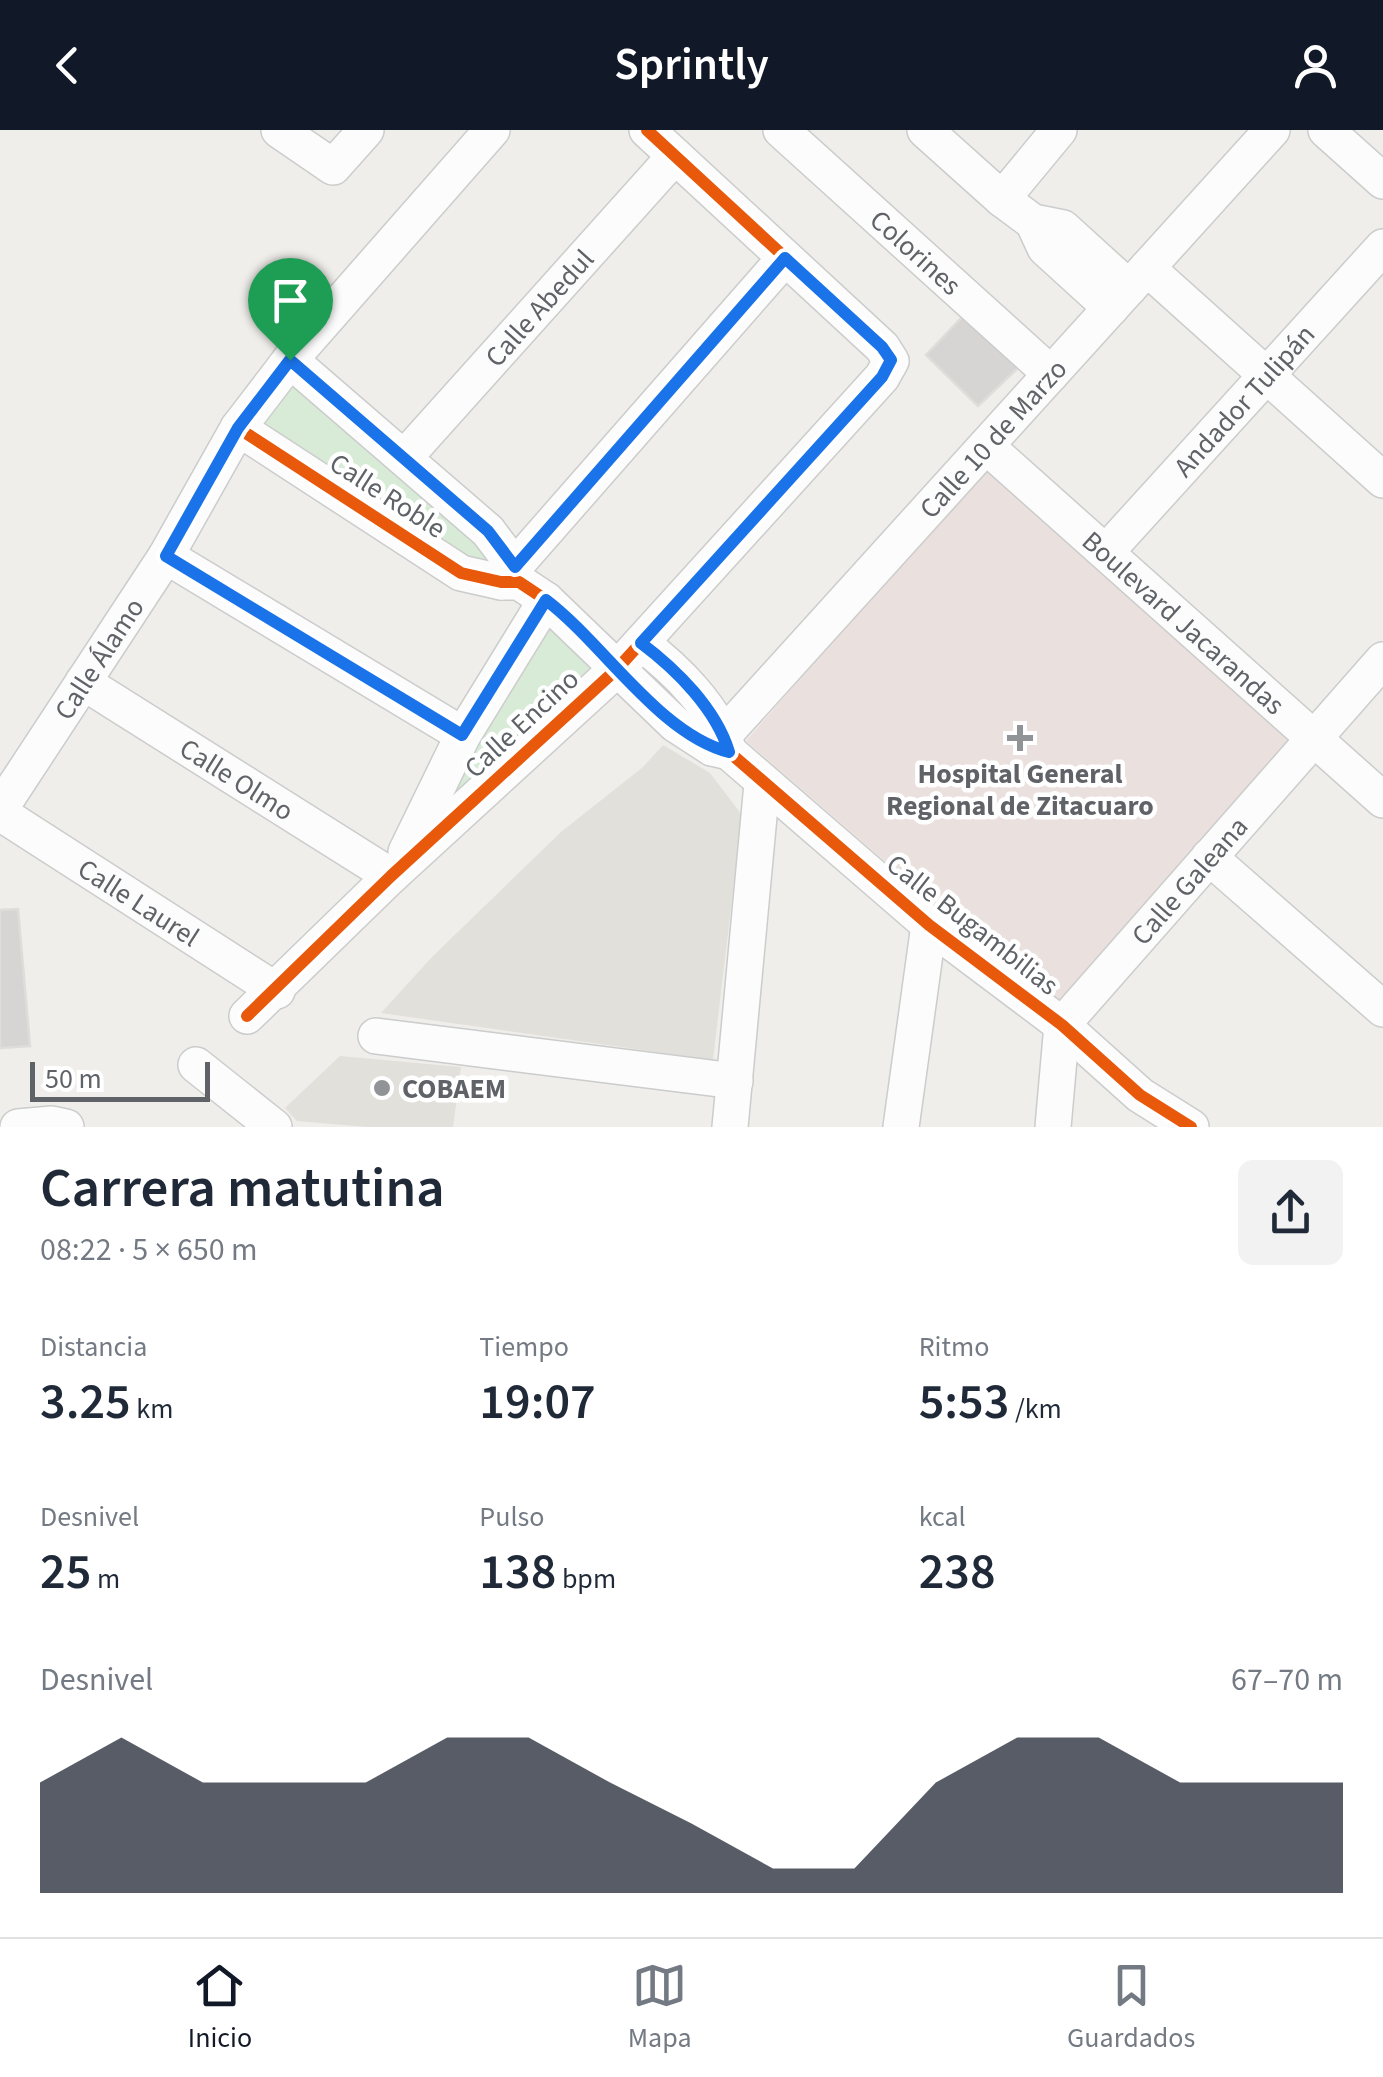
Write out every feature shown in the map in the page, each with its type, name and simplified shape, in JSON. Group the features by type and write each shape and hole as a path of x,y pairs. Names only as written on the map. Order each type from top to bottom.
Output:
{"street":[{"path":"279,130 333,167 366,130"},
{"name":"Calle Álamo","path":"0,811 166,556 238,428 290,360 492,130"},
{"path":"648,130 785,258"},
{"name":"Colorines","path":"782,130 1050,374"},
{"path":"925,130 1002,199 1034,222 1045,248 1129,288 1266,376 1383,480"},
{"path":"1002,199 1060,130"},
{"name":"Calle 10 de Marzo","path":"721,745 1272,130"},
{"path":"1337,133 1383,181"},
{"name":"Calle Abedul","path":"404,458 676,156"},
{"name":"Andador Tulipán","path":"1106,552 1383,247"},
{"name":"Calle Encino","path":"248,1016 394,874 630,656 882,377 891,360 882,347 785,258 520,583 462,735 394,874"},
{"name":"Calle Roble","path":"290,360 488,531 520,583"},
{"name":"Calle Roble","path":"238,428 461,573 520,583 630,656 675,724 721,745"},
{"name":"Boulevard Jacarandas","path":"986,446 1383,800"},
{"path":"166,556 462,735"},
{"name":"Calle Galeana","path":"1062,1025 1383,660"},
{"name":"Calle Olmo","path":"83,682 394,874"},
{"name":"Calle Bugambilias","path":"721,745 929,924 1062,1025 1140,1096 1191,1127"},
{"path":"730,1127 762,784"},
{"name":"Calle Laurel","path":"0,811 276,991"},
{"path":"1209,857 1383,1009"},
{"path":"900,1127 929,924"},
{"path":"1053,1127 1062,1025"},
{"path":"376,1036 735,1080"},
{"path":"196,1065 274,1127"},
{"path":"18,1126 66,1127"}],"shaded area":[{"name":"Hospital General Regional de Zitacuaro","path":"987,463 1295,736 1056,1009 746,741"},
{"path":"663,745 710,773 742,815 713,1060 381,1013 432,957 561,832 643,767"},
{"name":"COBAEM","path":"340,1056 461,1067 453,1127 367,1127 297,1121 285,1108"}],"green space":[{"path":"294,373 487,548 489,569 254,432"},
{"path":"545,623 604,674 412,851"}],"building":[{"path":"964,315 1019,367 978,406 926,355"},
{"path":"18,909 30,1046 0,1048 0,910"}],"cycle path":[{"path":"247,1016 391,876 618,668 882,377 891,361 882,347 647,130"},
{"path":"238,428 461,573 519,582 546,600 675,724 712,748 729,752 929,925 1062,1025 1140,1095 1191,1127"}],"place":[{"name":"Hospital General Regional de Zitacuaro","path":"1020,738"},
{"name":"COBAEM","path":"382,1088"}],"route":[{"path":"785,258 882,347 891,360 882,377 641,643 700,699 724,735 729,752 712,748 675,724 546,600 462,735 166,556 238,428 290,360 488,531 515,567 785,258"}]}
